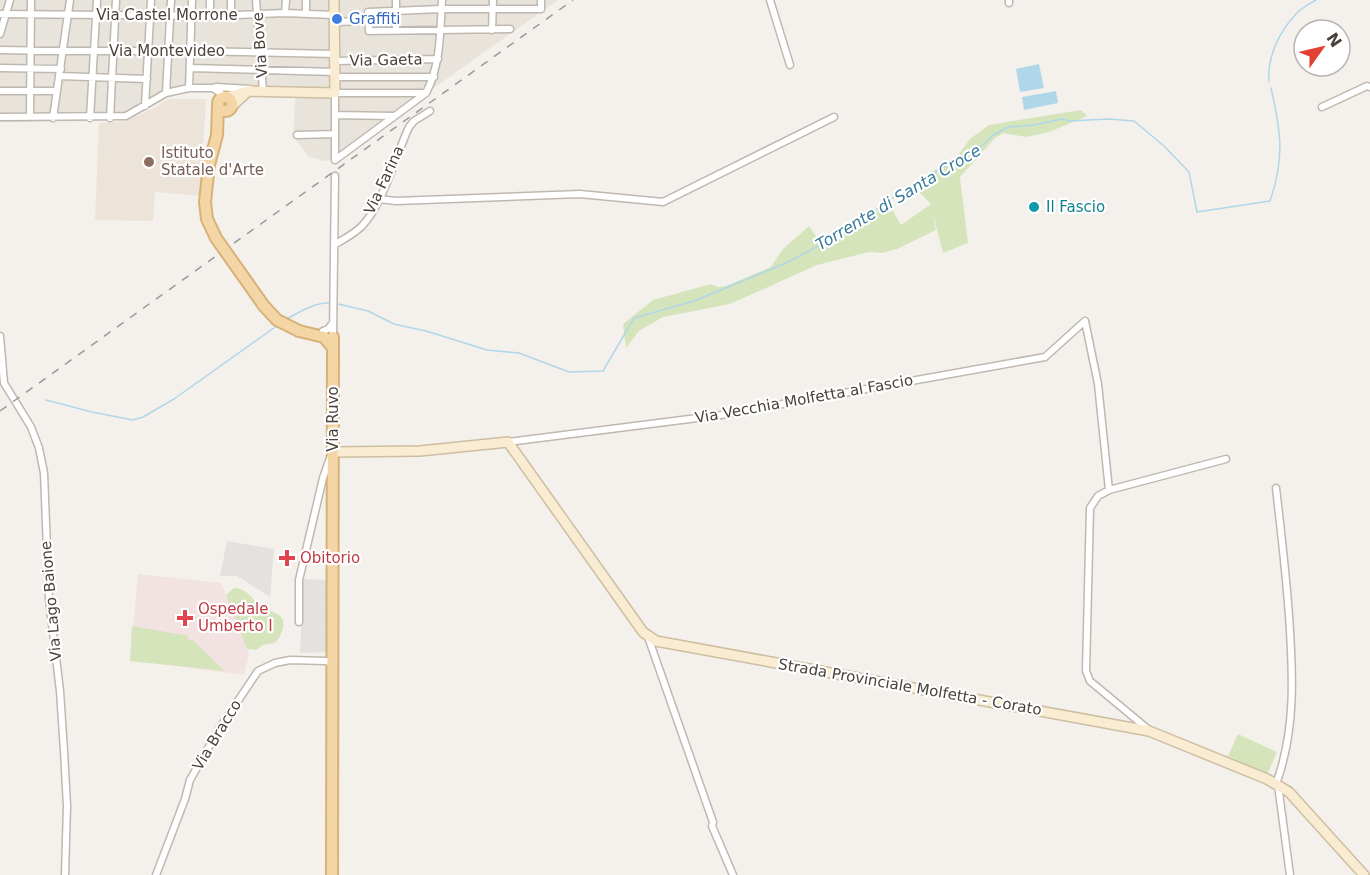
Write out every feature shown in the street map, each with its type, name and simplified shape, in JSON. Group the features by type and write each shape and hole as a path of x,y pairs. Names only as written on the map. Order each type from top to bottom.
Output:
{"main road":[{"path":"225,103 209,165 205,202 207,219 216,238 260,301 277,320 304,332 328,338"},
{"name":"Via Ruvo","path":"328,338 333,452 332,875"}],"street":[{"path":"0,34 2,14 10,0"},
{"path":"30,117 31,0"},
{"path":"53,118 70,0"},
{"path":"90,118 97,0"},
{"path":"110,118 116,0"},
{"path":"146,106 151,0"},
{"path":"166,93 171,0"},
{"path":"189,88 192,0"},
{"path":"210,0 210,16"},
{"path":"231,0 231,15"},
{"name":"Via Bove","path":"255,91 262,70 256,0"},
{"path":"285,13 286,0"},
{"path":"306,0 306,14"},
{"path":"334,0 335,160 426,93 434,77 438,59 442,0"},
{"path":"396,0 396,31"},
{"path":"492,0 492,30"},
{"path":"519,0 519,9"},
{"path":"510,29 369,31 368,12 541,9 541,0"},
{"path":"770,0 790,65"},
{"name":"Via Castel Morrone","path":"2,14 210,16 285,13 368,21"},
{"name":"Via Montevideo","path":"0,50 260,52 334,57"},
{"name":"Via Gaeta","path":"334,57 438,59"},
{"path":"0,68 61,69"},
{"path":"190,68 434,77"},
{"path":"59,76 147,79"},
{"path":"1322,107 1367,86 1370,87"},
{"path":"0,117 110,118 126,116 166,93 189,88 245,88 255,91 335,93 426,93"},
{"path":"208,88 220,91 225,103 255,91"},
{"path":"0,91 57,91"},
{"name":"Via Farina","path":"334,245 364,224 379,199 409,127 430,111"},
{"path":"335,115 394,116"},
{"path":"379,199 396,201 579,194 663,202 834,117"},
{"path":"297,135 335,134"},
{"name":"Via Ruvo","path":"328,338 334,318 335,176"},
{"name":"Via Vecchia Molfetta al Fascio","path":"508,442 721,415 1045,357 1085,321 1098,384 1109,490"},
{"name":"Via Lago Baione","path":"0,336 4,391 31,427 39,448 44,473 49,599 60,691 65,762 67,806 65,875"},
{"path":"299,622 299,580 323,478 333,452 436,450 508,442 648,637 712,826 733,875"},
{"path":"1149,730 1090,681 1086,671 1090,508 1098,496 1109,490 1226,459"},
{"path":"1276,488 1286,572 1292,658 1293,701 1283,764 1277,784 1290,875"},
{"name":"Strada Provinciale Molfetta - Corato","path":"648,637 667,644 1149,730 1277,784 1298,800 1364,875"},
{"name":"Via Bracco","path":"156,875 190,780 219,729 258,671 275,663 290,660 333,663"}],"shaded area":[{"path":"0,0 558,0 424,95 340,159 324,161 308,156 293,136 296,87 193,86 167,95 127,119 0,122"},
{"name":"Istituto Statale d'Arte","path":"168,99 206,99 200,196 155,192 153,221 95,220 99,123 126,121"},
{"path":"227,541 274,549 270,597 237,576 220,576"},
{"name":"Ospedale Umberto I","path":"138,574 221,583 249,653 244,675 130,660"},
{"path":"303,579 328,580 328,652 300,653"}],"green space":[{"path":"1081,110 1087,116 1049,132 1027,137 1003,133 994,139 960,177 968,243 943,253 932,210 936,230 897,249 882,253 869,252 817,265 730,304 663,317 639,331 626,348 623,324 653,300 711,284 718,287 726,286 771,267 782,250 809,226 820,242 887,204 901,225 931,204 913,186 928,173 953,162 970,139 989,125"},
{"path":"234,588 246,592 260,606 281,617 283,627 275,643 263,645 256,650 247,649 226,595"},
{"path":"132,626 189,636 187,639 189,641 192,639 225,671 130,661"},
{"path":"1238,734 1277,752 1267,775 1228,756"}],"water":[{"path":"1039,64 1044,88 1020,92 1016,69"},
{"path":"1056,91 1058,103 1024,110 1022,97"}],"waterway":[{"name":"Torrente di Santa Croce","path":"1269,82 1270,63 1279,37 1298,12 1316,0"},
{"name":"Torrente di Santa Croce","path":"334,303 368,311 394,324 426,331 487,350 519,353 569,372 603,371 634,318 694,301 786,263 841,234 897,195 949,164 968,159 992,136 1008,127 1034,125 1062,119 1134,121 1164,146 1189,172 1197,212 1270,201 1280,158 1279,131 1271,88"},
{"name":"Torrente di Santa Croce","path":"287,319 313,306 330,303"},
{"name":"Torrente di Santa Croce","path":"46,400 133,420 143,417 174,399 278,325"}],"railway":[{"path":"0,411 573,0"}],"place":[{"name":"Graffiti","path":"337,19"},
{"name":"Istituto Statale d'Arte","path":"149,162"},
{"name":"Il Fascio","path":"1034,207"},
{"name":"Obitorio","path":"287,558"},
{"name":"Ospedale Umberto I","path":"185,618"}]}
